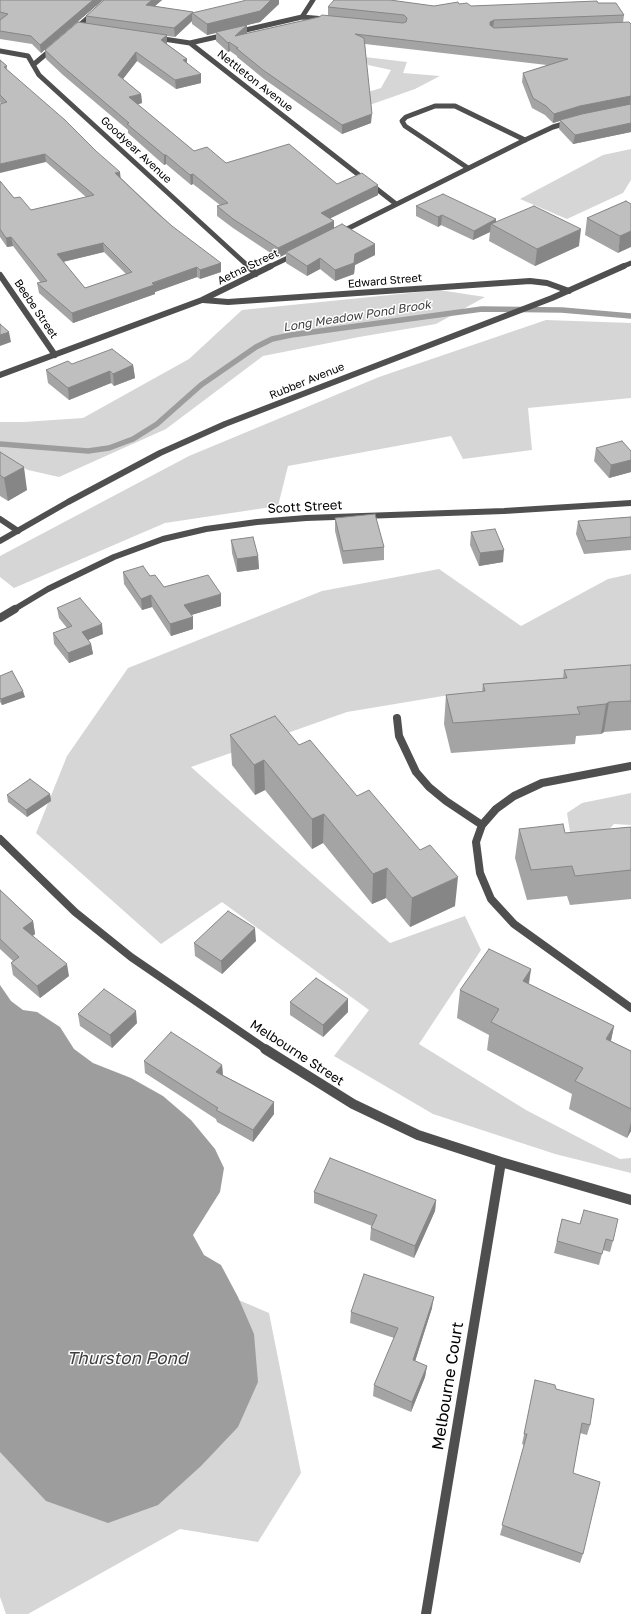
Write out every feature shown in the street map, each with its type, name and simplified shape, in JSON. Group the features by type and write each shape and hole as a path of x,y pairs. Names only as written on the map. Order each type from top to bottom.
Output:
{"street":[{"path":"67,36 108,0"},
{"path":"302,17 313,0"},
{"path":"190,43 302,17 328,20"},
{"path":"79,27 88,28"},
{"name":"Nettleton Avenue","path":"148,37 190,43 396,204"},
{"path":"34,64 56,46"},
{"name":"Goodyear Avenue","path":"0,51 28,56 39,75 256,274"},
{"path":"468,168 405,126 402,121 406,117 435,106 455,106 525,140"},
{"path":"333,236 525,140 553,127 573,121"},
{"name":"Aetna Street","path":"0,375 202,300 298,253"},
{"name":"Rubber Avenue","path":"0,541 160,453 311,390 552,298 631,263"},
{"name":"Beebe Street","path":"0,275 55,355"},
{"name":"Edward Street","path":"202,300 228,302 500,282 547,283 569,291"},
{"name":"Scott Street","path":"0,618 48,589 114,556 163,539 206,528 306,518 504,511 631,503"},
{"path":"0,518 18,530"},
{"path":"397,718 399,736 416,772 429,787 446,801 482,825"},
{"path":"631,766 578,775 542,784 514,796 496,809 482,825 476,842 480,873 492,899 514,924 631,1008"},
{"name":"Melbourne Street","path":"0,839 75,912 131,957 288,1063 353,1104 418,1135 500,1162 631,1200"},
{"name":"Melbourne Court","path":"426,1614 500,1162"}],"shaded area":[{"path":"365,57 407,62 403,73 440,76 415,89 361,108 361,94 381,88 391,70 368,65"},
{"path":"631,149 631,180 623,193 567,219 520,199 603,155"},
{"path":"439,290 485,297 436,324 359,337 263,356 166,429 59,477 28,470 0,456 0,422 83,418 189,359 242,310"},
{"path":"546,320 631,323 631,398 528,408 532,450 463,459 451,436 288,466 278,506 165,523 14,588 0,577 0,556 189,456 379,377"},
{"path":"439,569 521,626 608,579 631,574 631,669 443,696 347,712 191,767 390,943 465,916 481,950 419,1044 526,1110 620,1159 631,1158 631,1173 555,1154 433,1114 334,1056 369,1010 222,902 161,944 36,833 67,756 128,668 322,591"},
{"path":"631,793 631,825 614,824 601,838 572,845 567,813 582,803"},
{"path":"185,1277 269,1313 301,1473 258,1542 180,1529 28,1614 6,1614 0,1597 0,1368"}],"water":[{"name":"Thurston Pond","path":"0,985 11,1001 23,1010 37,1012 60,1027 74,1049 93,1063 131,1078 163,1096 191,1120 215,1149 224,1168 220,1192 193,1235 204,1255 221,1265 238,1297 254,1334 258,1382 238,1427 201,1466 158,1505 108,1523 46,1501 0,1452"}],"building":[{"path":"0,0 93,0 40,45 31,36 0,31 0,20 8,14 0,12"},
{"path":"104,0 152,0 146,5 193,12 174,28 86,16"},
{"path":"271,0 260,11 207,24 192,13 243,1"},
{"path":"334,0 390,0 434,6 458,2 459,4 467,3 471,6 597,1 598,3 616,3 624,15 494,20 490,22 490,25 494,28 629,22 631,24 631,96 580,106 554,114 546,106 533,98 523,73 568,59 355,34 364,38 372,114 342,125 263,70 236,48 238,48 229,42 228,43 216,32 247,25 235,36 319,17 322,15 403,23 406,22 407,18 404,15 328,7"},
{"path":"78,22 167,35 161,40 187,59 183,60 201,74 175,80 136,52 118,75 141,94 129,97 194,151 207,147 226,163 289,144 337,184 362,173 378,185 321,213 334,221 278,248 233,219 217,206 228,203 193,174 190,175 166,155 164,155 127,124 129,123 45,50"},
{"path":"0,60 7,66 4,67 65,120 96,151 120,172 115,173 155,211 172,226 221,263 200,270 197,267 152,283 154,285 72,313 37,283 47,281 11,237 6,238 0,229 0,181 14,198 20,197 31,210 94,195 45,154 0,164 0,104 7,102 0,95","holes":["103,243 132,272 85,288 57,254"]},
{"path":"631,104 631,123 575,135 560,120 582,114"},
{"path":"443,194 496,219 474,231 442,215 438,217 416,206"},
{"path":"626,201 631,204 631,231 620,236 587,218"},
{"path":"534,206 581,229 537,249 491,224"},
{"path":"342,224 375,244 355,254 354,263 335,270 320,258 307,266 286,252"},
{"path":"0,324 9,332 0,335"},
{"path":"112,349 133,365 113,374 110,371 68,388 46,370 68,361 72,364"},
{"path":"622,441 631,451 631,460 611,465 596,448"},
{"path":"0,452 24,467 4,478 0,475"},
{"path":"375,514 384,547 343,551 335,518"},
{"path":"631,517 631,537 586,541 578,521"},
{"path":"495,529 504,550 480,553 471,532"},
{"path":"253,537 258,556 237,559 231,540"},
{"path":"143,566 150,576 155,575 164,587 208,575 221,594 184,605 193,617 170,624 151,595 141,599 123,572"},
{"path":"80,598 102,624 82,632 91,644 68,653 53,633 72,626 57,608"},
{"path":"631,665 631,701 609,702 606,704 577,707 580,714 453,723 446,695 485,691 483,684 567,678 564,670"},
{"path":"12,671 23,691 1,699 0,676"},
{"path":"275,716 299,745 310,740 357,796 369,790 420,850 430,845 458,877 412,898 387,868 373,874 324,814 312,819 264,760 254,765 230,735"},
{"path":"30,779 50,794 26,810 7,795"},
{"path":"563,824 565,833 631,827 631,870 575,876 572,866 531,870 519,829"},
{"path":"0,890 33,921 23,928 67,964 37,986 11,963 19,957 0,939"},
{"path":"228,911 255,928 221,961 194,943"},
{"path":"489,949 531,969 523,981 614,1026 606,1039 631,1051 631,1109 575,1081 583,1068 491,1022 499,1009 460,990"},
{"path":"316,978 348,999 323,1025 290,1002"},
{"path":"104,989 136,1011 110,1035 78,1014"},
{"path":"171,1032 222,1065 216,1072 274,1102 253,1130 216,1110 218,1108 144,1061"},
{"path":"330,1158 436,1200 415,1246 371,1228 377,1215 314,1192"},
{"path":"584,1210 618,1219 613,1241 606,1239 602,1254 557,1241 562,1219 580,1224"},
{"path":"364,1274 434,1297 413,1360 427,1366 412,1402 374,1385 398,1328 351,1312"},
{"path":"535,1380 555,1385 556,1389 594,1399 590,1425 582,1423 573,1473 600,1482 583,1554 502,1525 527,1434 524,1434"}],"waterway":[{"name":"Long Meadow Pond Brook","path":"0,444 88,451 109,448 133,439 157,424 201,385 256,347 272,339 291,335 482,309 562,310 631,316"}]}
